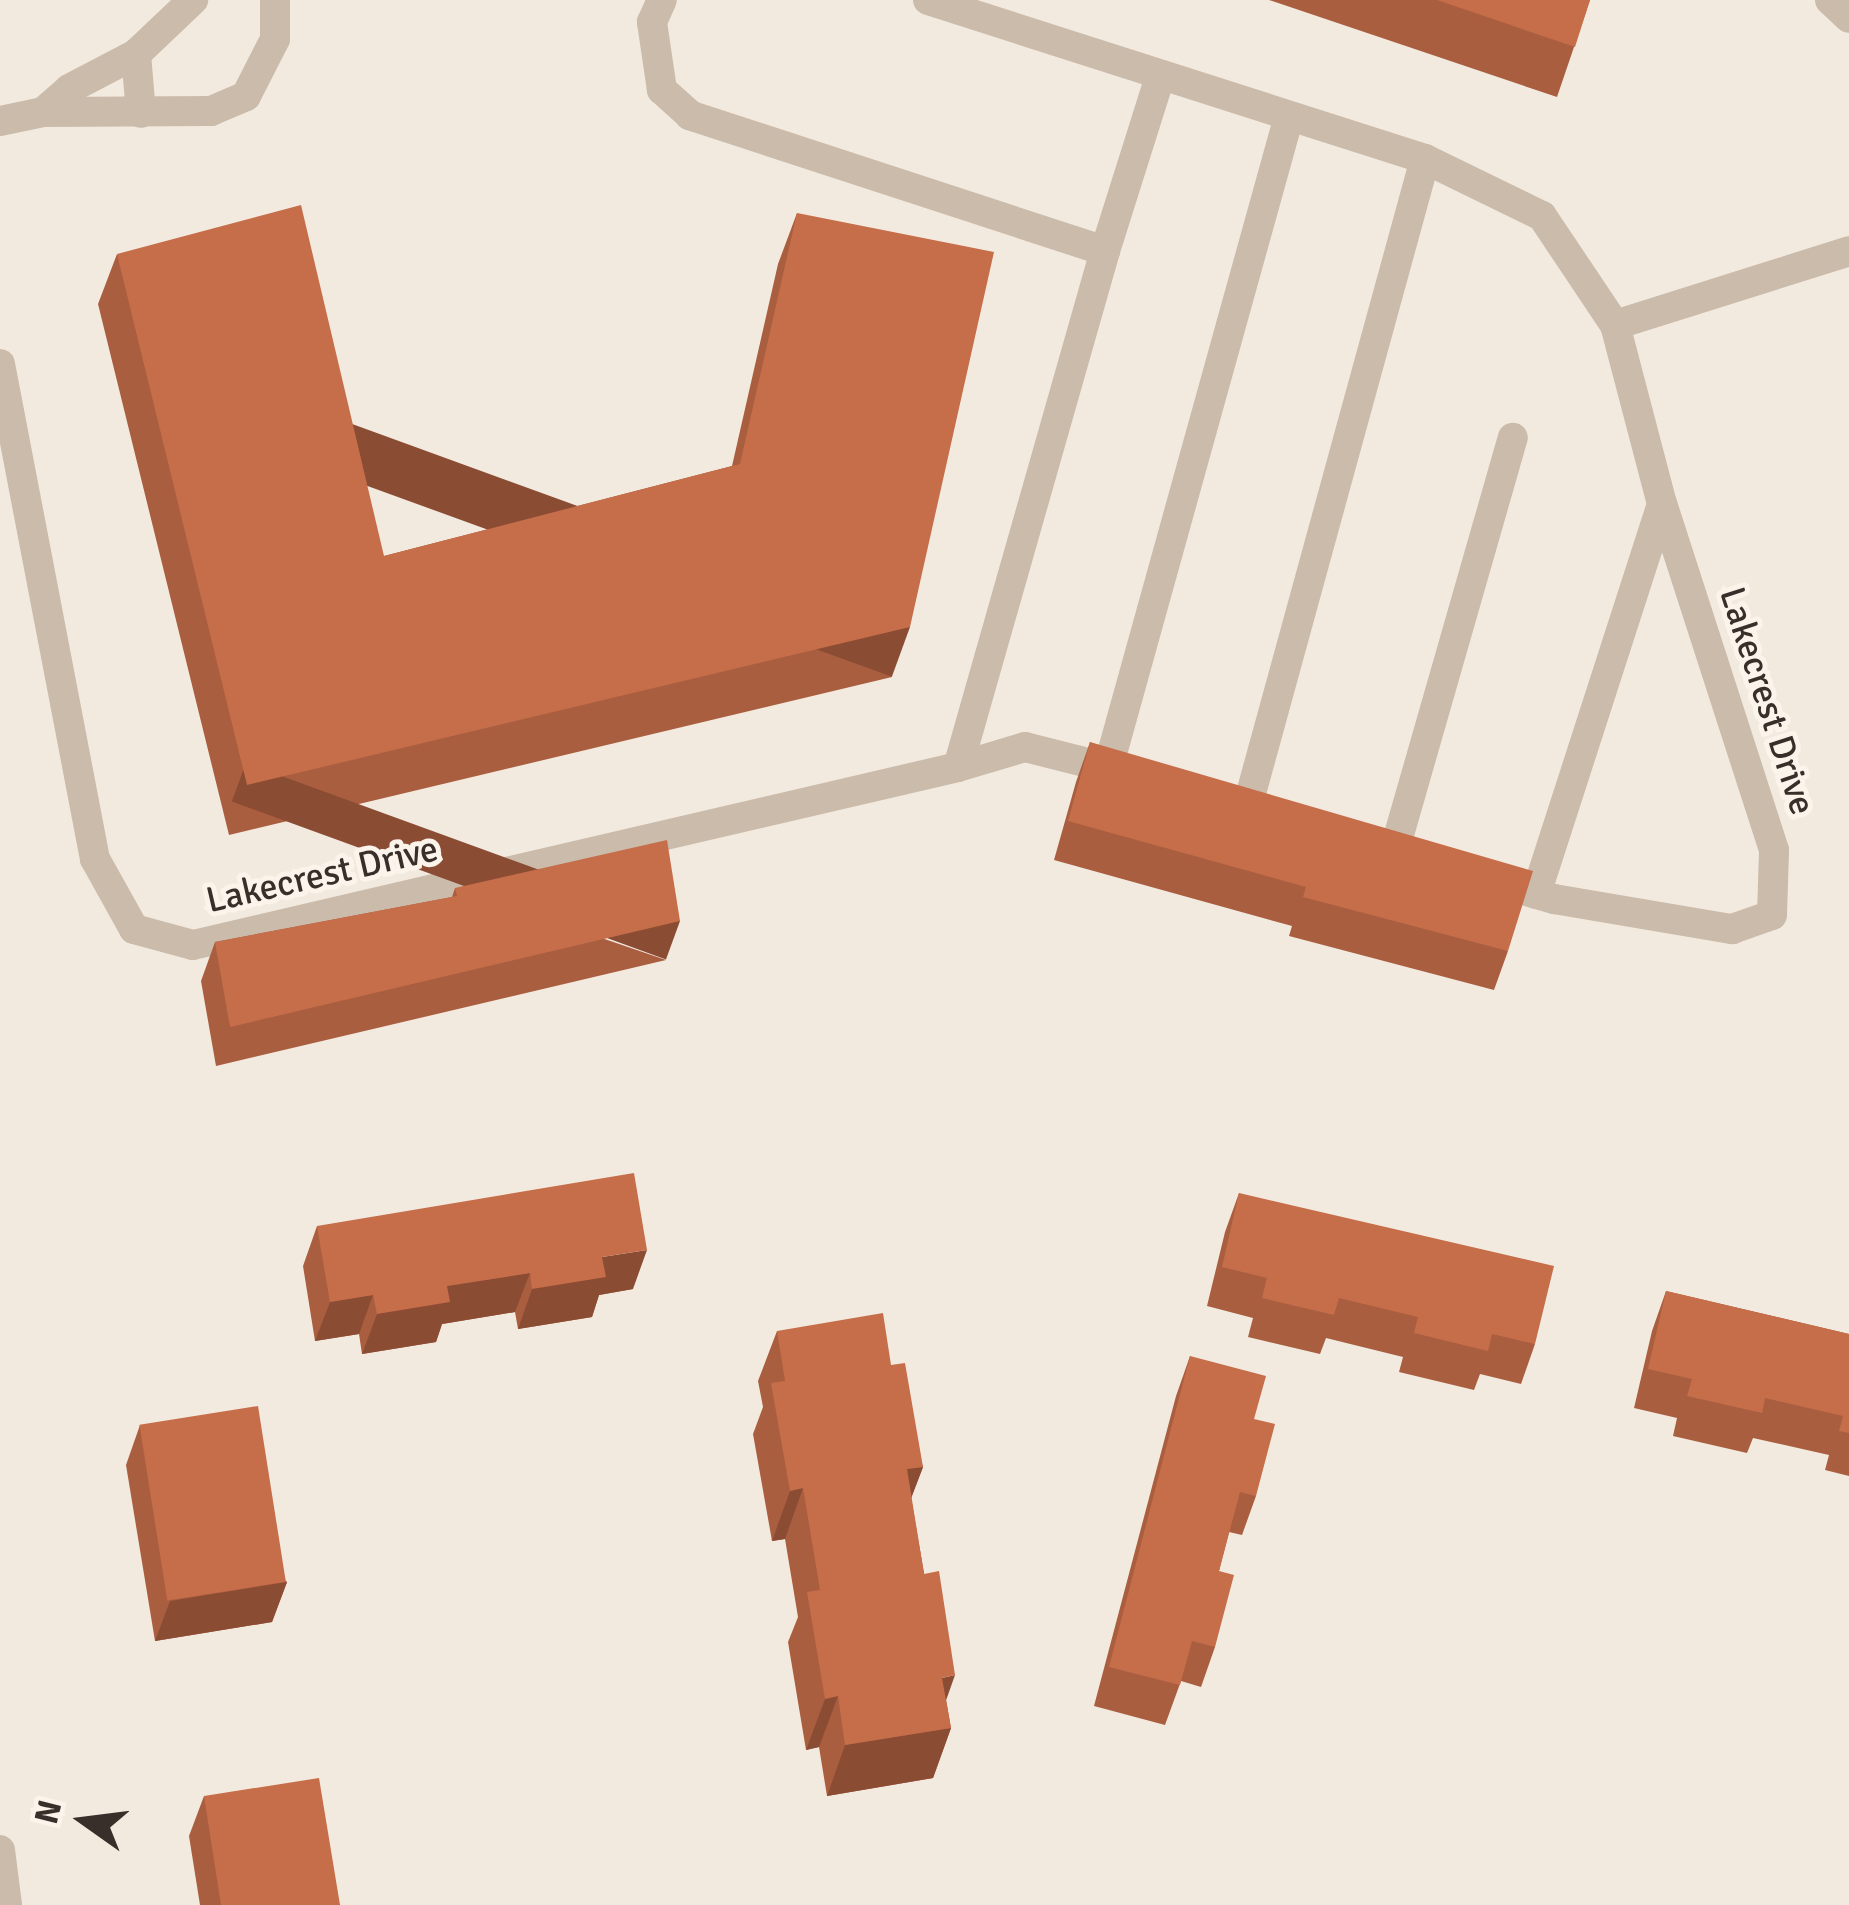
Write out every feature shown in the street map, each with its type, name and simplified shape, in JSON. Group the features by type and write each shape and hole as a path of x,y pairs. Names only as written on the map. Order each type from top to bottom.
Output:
{"street":[{"path":"43,112 69,89 136,54 193,0"},
{"path":"0,121 43,112 211,112 246,96 275,40 274,0"},
{"path":"662,0 652,22 662,90 690,115 1105,251"},
{"name":"Lakecrest Drive","path":"928,0 1288,120 1425,159 1542,216 1615,325 1662,504 1774,850 1772,915 1732,929 1536,894 1455,870"},
{"path":"1830,0 1849,18"},
{"path":"136,54 141,113"},
{"path":"958,767 1105,251 1160,77"},
{"path":"1108,768 1288,120"},
{"path":"1207,796 1257,812 1425,159"},
{"path":"1615,325 1849,251"},
{"name":"Lakecrest Drive","path":"0,364 95,859 134,929 193,945 958,767 1025,747 1148,779"},
{"path":"1394,852 1513,438"},
{"path":"1536,894 1662,504"},
{"path":"0,1850 8,1905"}],"building":[{"path":"1437,0 1590,0 1575,47"},
{"path":"301,205 384,556 740,464 797,213 994,252 910,627 247,785 117,254"},
{"path":"1090,742 1533,871 1508,951 1303,897 1306,887 1068,821"},
{"path":"667,840 680,921 230,1027 215,942 457,896 455,888"},
{"path":"634,1173 647,1250 602,1257 606,1277 532,1289 530,1273 447,1286 450,1302 377,1314 373,1295 330,1302 317,1226"},
{"path":"1239,1193 1554,1266 1535,1344 1492,1334 1488,1351 1414,1333 1418,1317 1339,1298 1334,1315 1262,1298 1267,1278 1222,1267"},
{"path":"1666,1291 1849,1334 1849,1433 1839,1431 1843,1416 1765,1398 1762,1413 1687,1396 1692,1379 1648,1369"},
{"path":"883,1313 891,1365 905,1363 923,1467 907,1469 924,1574 939,1571 955,1675 942,1678 951,1728 845,1745 838,1696 825,1699 807,1592 820,1590 803,1488 790,1491 771,1383 785,1381 777,1331"},
{"path":"1190,1356 1266,1376 1254,1419 1275,1424 1256,1496 1240,1492 1219,1571 1234,1575 1215,1647 1192,1641 1180,1685 1109,1667"},
{"path":"258,1406 286,1582 167,1601 139,1425"},
{"path":"319,1778 340,1905 221,1905 204,1796"}]}
